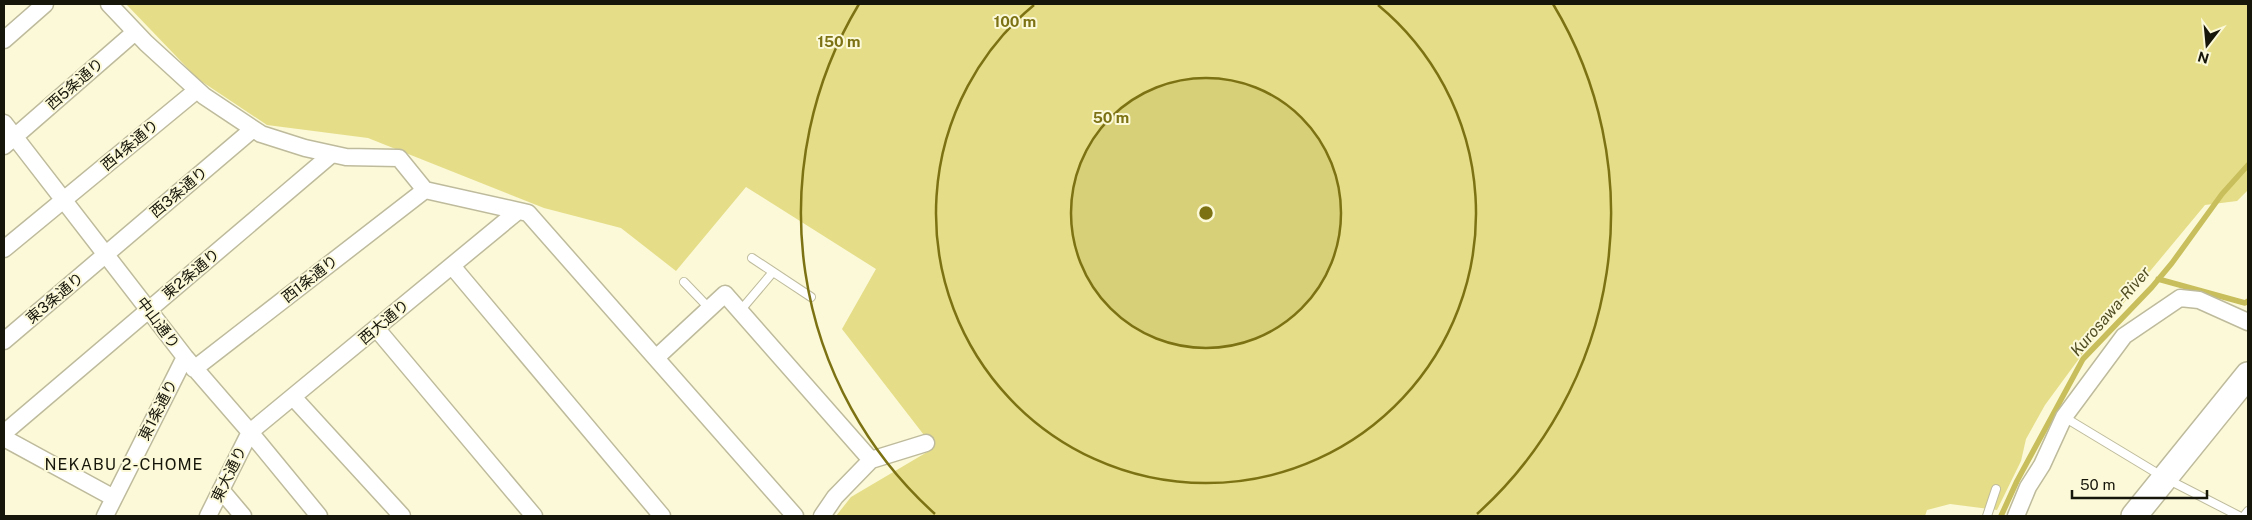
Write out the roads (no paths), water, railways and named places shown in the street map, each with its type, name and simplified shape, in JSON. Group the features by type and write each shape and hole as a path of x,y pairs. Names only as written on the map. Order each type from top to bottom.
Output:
{"main road":[{"path":"2134,516 2248,375"}],"street":[{"path":"4,40 45,4"},
{"path":"109,4 135,32 197,90 261,134 346,157 399,158 425,190 528,213 796,516"},
{"name":"西5条通り","path":"9,141 135,32"},
{"name":"西4条通り","path":"4,249 197,90"},
{"name":"中山通り","path":"4,123 9,141 64,200 189,363 250,432 319,516"},
{"name":"西3条通り","path":"105,254 253,129"},
{"name":"東2条通り","path":"4,433 332,154"},
{"name":"西1条通り","path":"189,363 425,190"},
{"name":"西大通り","path":"250,432 518,211"},
{"name":"東3条通り","path":"4,341 105,254"},
{"path":"452,266 662,516"},
{"path":"657,358 725,294 871,460"},
{"path":"2016,516 2028,487 2042,464 2064,417 2124,336 2180,298 2199,300 2248,322"},
{"path":"376,328 534,516"},
{"name":"東1条通り","path":"105,516 189,363"},
{"path":"293,397 402,516"},
{"name":"東大通り","path":"208,516 250,432"},
{"path":"4,438 114,498"},
{"path":"822,516 835,497 871,460 926,443"},
{"path":"222,490 243,516"}],"lane":[{"path":"752,258 811,297"},
{"path":"740,311 773,272"},
{"path":"684,282 710,309"},
{"path":"2064,417 2165,478 2239,516"},
{"path":"1987,516 1996,489"},
{"path":"2244,516 2248,512"}],"waterway":[{"name":"Kurosawa-River","path":"2001,516 2017,481 2083,359 2152,287 2172,263 2222,194 2248,165"},
{"path":"2158,279 2245,303 2248,301"}],"district":[{"name":"NEKABU 2-CHOME","path":"124,464"}]}
